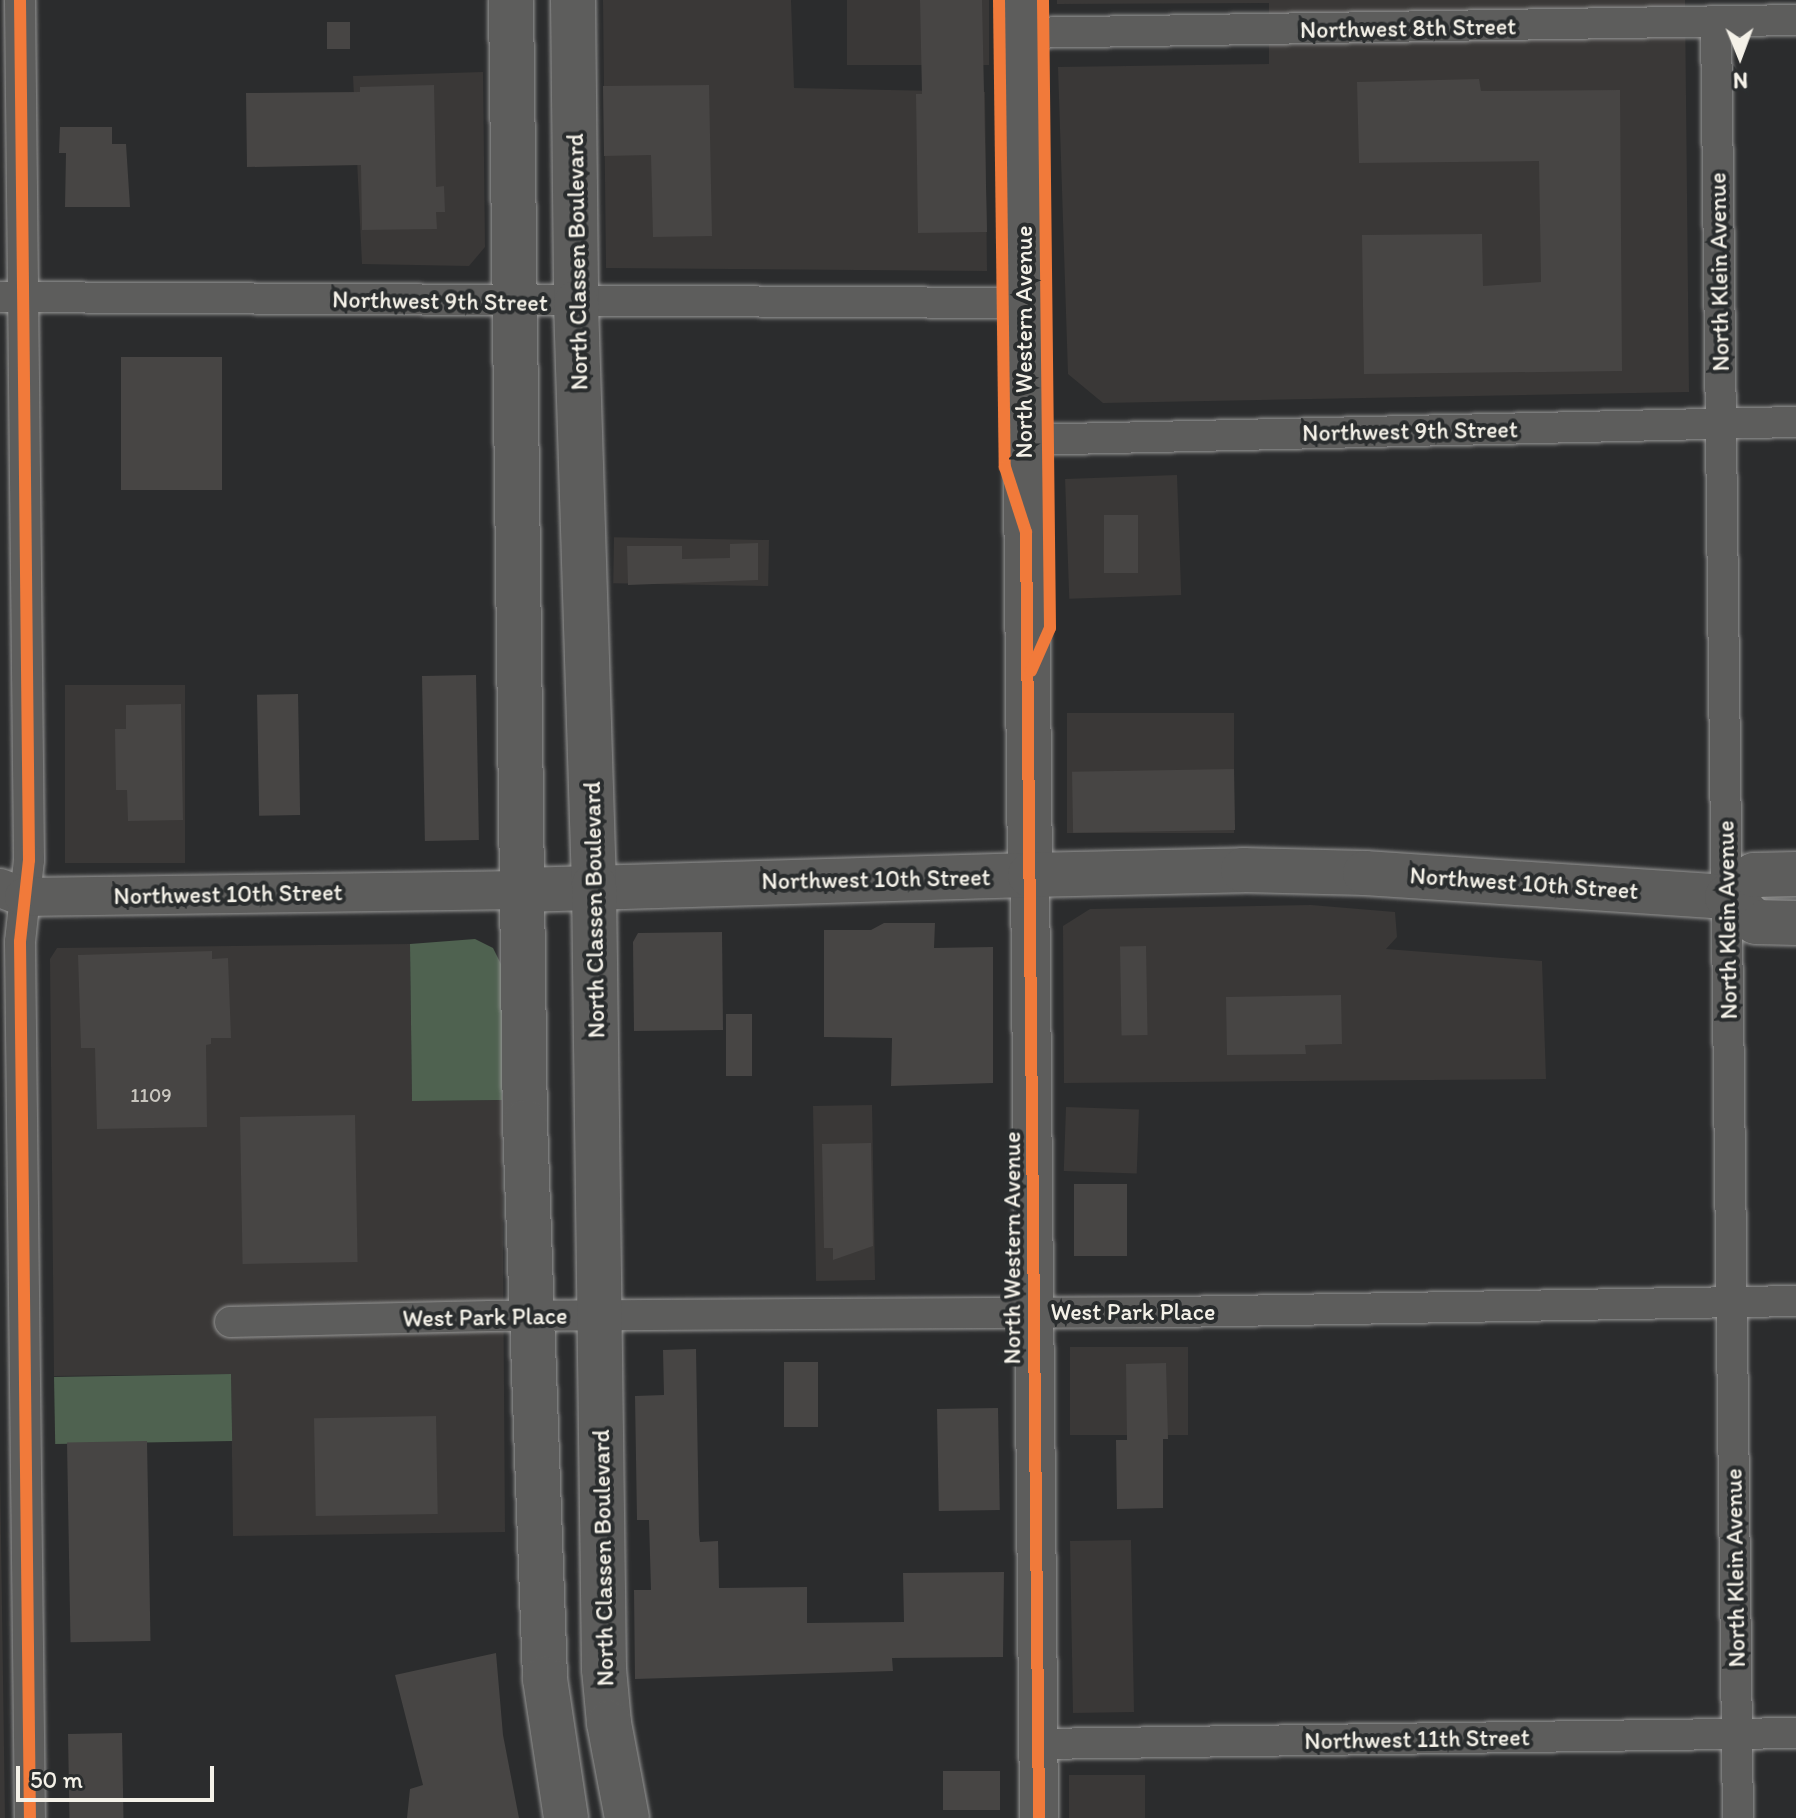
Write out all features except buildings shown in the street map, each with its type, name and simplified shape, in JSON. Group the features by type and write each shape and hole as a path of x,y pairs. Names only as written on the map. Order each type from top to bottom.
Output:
{"main road":[{"path":"511,0 525,1122 545,1679 566,1818"},
{"name":"North Classen Boulevard","path":"573,0 576,303 594,885 604,1669 609,1723 627,1818"},
{"name":"North Western Avenue","path":"1021,17 1030,875"},
{"name":"Northwest 10th Street","path":"523,890 594,885 1243,870 1365,873 1727,897"},
{"path":"1796,874 1754,875 1727,897 1756,922 1796,923"}],"street":[{"path":"20,0 13,298 29,860 8,898 20,942 13,1442 30,1818"},
{"name":"Northwest 8th Street","path":"1021,17 1574,13 1716,22 1796,20"},
{"name":"North Klein Avenue","path":"1716,22 1738,1818"},
{"name":"Northwest 9th Street","path":"13,298 1023,303"},
{"name":"Northwest 9th Street","path":"1024,440 1796,422"},
{"name":"North Western Avenue","path":"1030,875 1039,1818"},
{"name":"Northwest 10th Street","path":"8,898 523,890"},
{"name":"West Park Place","path":"230,1322 1796,1301"},
{"name":"Northwest 11th Street","path":"1038,1744 1796,1733"}],"shaded area":[{"path":"603,0 791,0 794,88 985,92 987,271 606,268"},
{"path":"847,0 989,0 989,65 847,65"},
{"path":"1057,0 1685,0 1689,392 1103,403 1068,374 1058,67 1269,64 1269,3 1057,4"},
{"path":"483,72 485,247 469,266 362,264 353,76"},
{"path":"1177,475 1181,595 1069,599 1065,479"},
{"path":"614,537 769,540 768,586 613,583"},
{"path":"65,685 185,685 185,863 65,863"},
{"path":"1067,713 1234,713 1234,833 1067,833"},
{"path":"1311,905 1395,912 1397,937 1386,949 1542,961 1546,1079 1064,1083 1063,926 1090,909"},
{"path":"410,944 412,1101 502,1100 505,1532 233,1536 231,1374 54,1376 50,959 57,948"},
{"path":"872,1105 875,1280 816,1281 813,1106"},
{"path":"1066,1107 1139,1110 1137,1174 1064,1171"},
{"path":"1070,1347 1188,1347 1188,1435 1070,1435"},
{"path":"0,1466 5,1818 0,1818"},
{"path":"1131,1540 1134,1712 1073,1713 1070,1541"},
{"path":"1069,1775 1145,1775 1145,1818 1069,1818"}],"green space":[{"path":"475,939 493,948 504,970 502,1100 412,1101 410,944"},
{"path":"231,1374 232,1441 55,1444 54,1377"}],"cycle path":[{"path":"20,0 29,860 20,942 30,1818"},
{"path":"999,0 1005,467 1026,532 1039,1818"},
{"path":"1031,671 1050,628 1043,0"}]}
